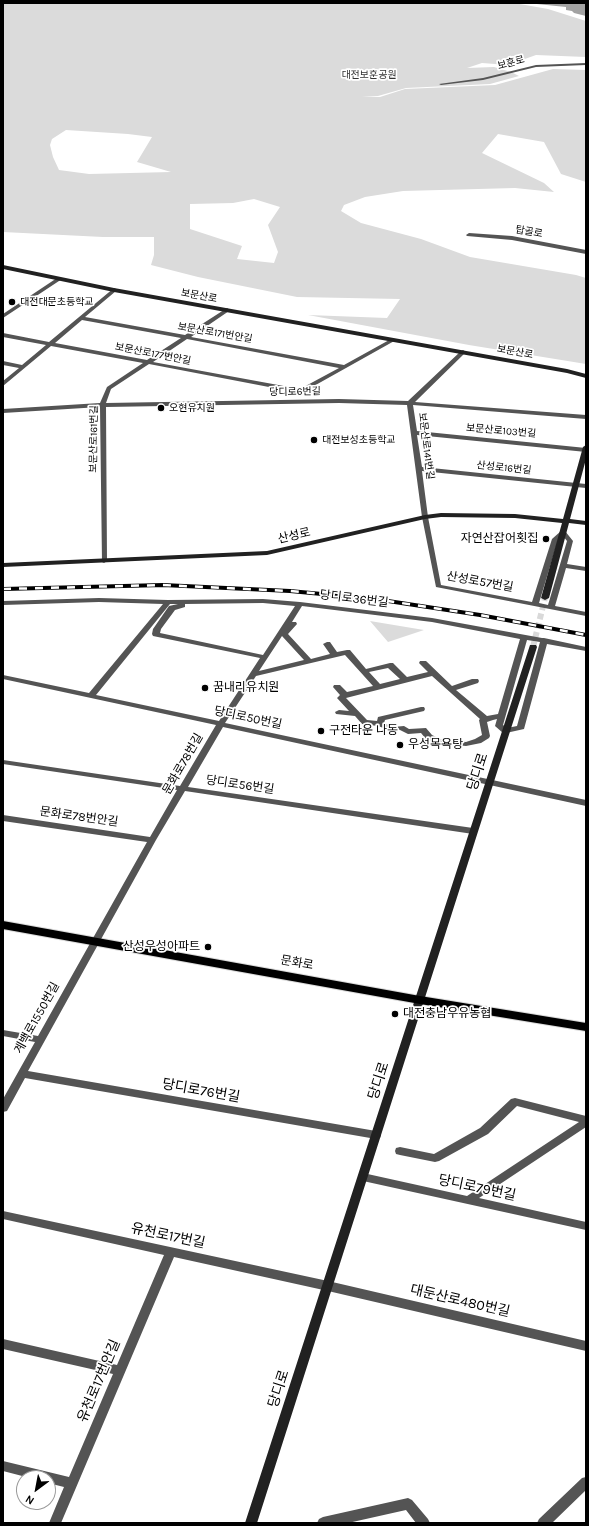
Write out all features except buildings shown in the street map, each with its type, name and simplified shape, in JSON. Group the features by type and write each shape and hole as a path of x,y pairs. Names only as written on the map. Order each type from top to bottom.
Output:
{"main road":[{"name":"보문산로","path":"3,267 114,290 586,375"},
{"path":"544,598 586,449"},
{"name":"산성로","path":"3,565 267,553 425,517 441,515 515,516 586,523"},
{"name":"당디로","path":"251,1523 534,643"},
{"name":"문화로","path":"3,925 420,1000 586,1027"}],"street":[{"name":"보훈로","path":"441,84 483,79 536,66 586,64"},
{"name":"탑골로","path":"469,235 512,238 586,252"},
{"path":"3,316 59,279"},
{"path":"3,384 114,290"},
{"name":"보문산로161번길","path":"104,561 103,405 109,388 227,310"},
{"name":"보문산로171번안길","path":"82,318 345,366"},
{"name":"보문산로177번안길","path":"3,335 300,392"},
{"path":"283,401 393,340"},
{"name":"보문산로141번길","path":"425,517 410,402 463,352"},
{"path":"3,363 23,367"},
{"name":"당디로6번길","path":"3,411 103,405 283,401 410,402 586,417"},
{"name":"보문산로103번길","path":"415,433 586,449"},
{"name":"산성로16번길","path":"419,469 586,486"},
{"name":"산성로57번길","path":"425,517 438,586 586,614"},
{"path":"535,604 556,539 563,532 570,541 551,607"},
{"path":"563,565 586,569"},
{"name":"당디로36번길","path":"3,603 99,600 168,602 263,601 432,620 524,636 534,643 544,640 586,649"},
{"path":"91,696 168,602"},
{"name":"문화로78번길","path":"95,941 220,724 300,604"},
{"path":"186,605 177,605 172,608 157,629 156,634 264,657"},
{"path":"293,624 284,634 309,661"},
{"path":"524,636 499,726 506,731 521,727 544,640"},
{"path":"327,644 335,655"},
{"path":"252,675 347,652 378,686"},
{"path":"423,663 485,719 501,717"},
{"path":"365,671 390,665 404,680"},
{"path":"433,673 378,686 345,695 341,698 365,722 380,724 392,730 401,728 408,732 422,730 429,737 439,741 466,744 478,741 486,736 483,720 501,717"},
{"name":"당디로50번길","path":"3,677 586,803"},
{"path":"451,689 475,681"},
{"path":"337,687 345,695"},
{"path":"380,724 381,719 421,709"},
{"path":"339,712 357,714"},
{"name":"당디로56번길","path":"3,762 473,831"},
{"name":"문화로78번안길","path":"3,818 152,840"},
{"name":"계백로1550번길","path":"3,1108 95,941"},
{"path":"3,1033 40,1040"},
{"name":"당디로76번길","path":"22,1074 376,1135"},
{"path":"400,1151 435,1158 484,1131 515,1102 586,1121"},
{"path":"469,1200 586,1121"},
{"name":"당디로79번길","path":"363,1177 586,1226"},
{"name":"유천로17번길","path":"3,1215 328,1286"},
{"name":"유천로17번안길","path":"54,1523 171,1251"},
{"name":"대둔산로480번길","path":"328,1286 586,1346"},
{"path":"3,1344 120,1371"},
{"path":"3,1466 72,1483"},
{"path":"543,1523 586,1482"},
{"path":"323,1523 408,1504 424,1523"}],"green space":[{"name":"대전보훈공원","path":"3,3 514,3 548,9 586,21 586,57 536,55 508,65 482,63 467,68 494,67 519,76 490,84 406,88 378,96 362,97 380,97 405,89 495,85 553,69 586,70 586,182 561,174 544,142 498,134 482,153 544,183 554,192 515,188 403,191 365,197 344,205 341,211 361,223 421,239 470,257 586,278 586,364 469,345 308,315 387,318 400,299 297,297 198,277 151,265 154,255 154,237 103,237 3,232","holes":["66,130 152,137 137,162 171,172 89,174 59,170 53,157 50,145 52,139","254,199 280,207 268,225 278,252 274,263 237,259 242,246 190,229 190,204 233,203"]},
{"path":"370,621 424,630 388,642"}],"shaded area":[{"path":"527,3 586,3 586,16 566,10 566,7"}],"tunnel":[{"path":"533,647 545,598"}],"railway":[{"path":"3,589 163,585 290,591 375,599 480,615 586,635"}],"place":[{"name":"대전대문초등학교","path":"12,302"},
{"name":"오현유치원","path":"161,408"},
{"name":"대전보성초등학교","path":"314,440"},
{"name":"자연산잡어횟집","path":"546,539"},
{"name":"꿈내리유치원","path":"205,688"},
{"name":"구전타운 나동","path":"321,731"},
{"name":"우성목욕탕","path":"400,745"},
{"name":"산성우성아파트","path":"208,947"},
{"name":"대전충남우유농협","path":"395,1014"}]}
